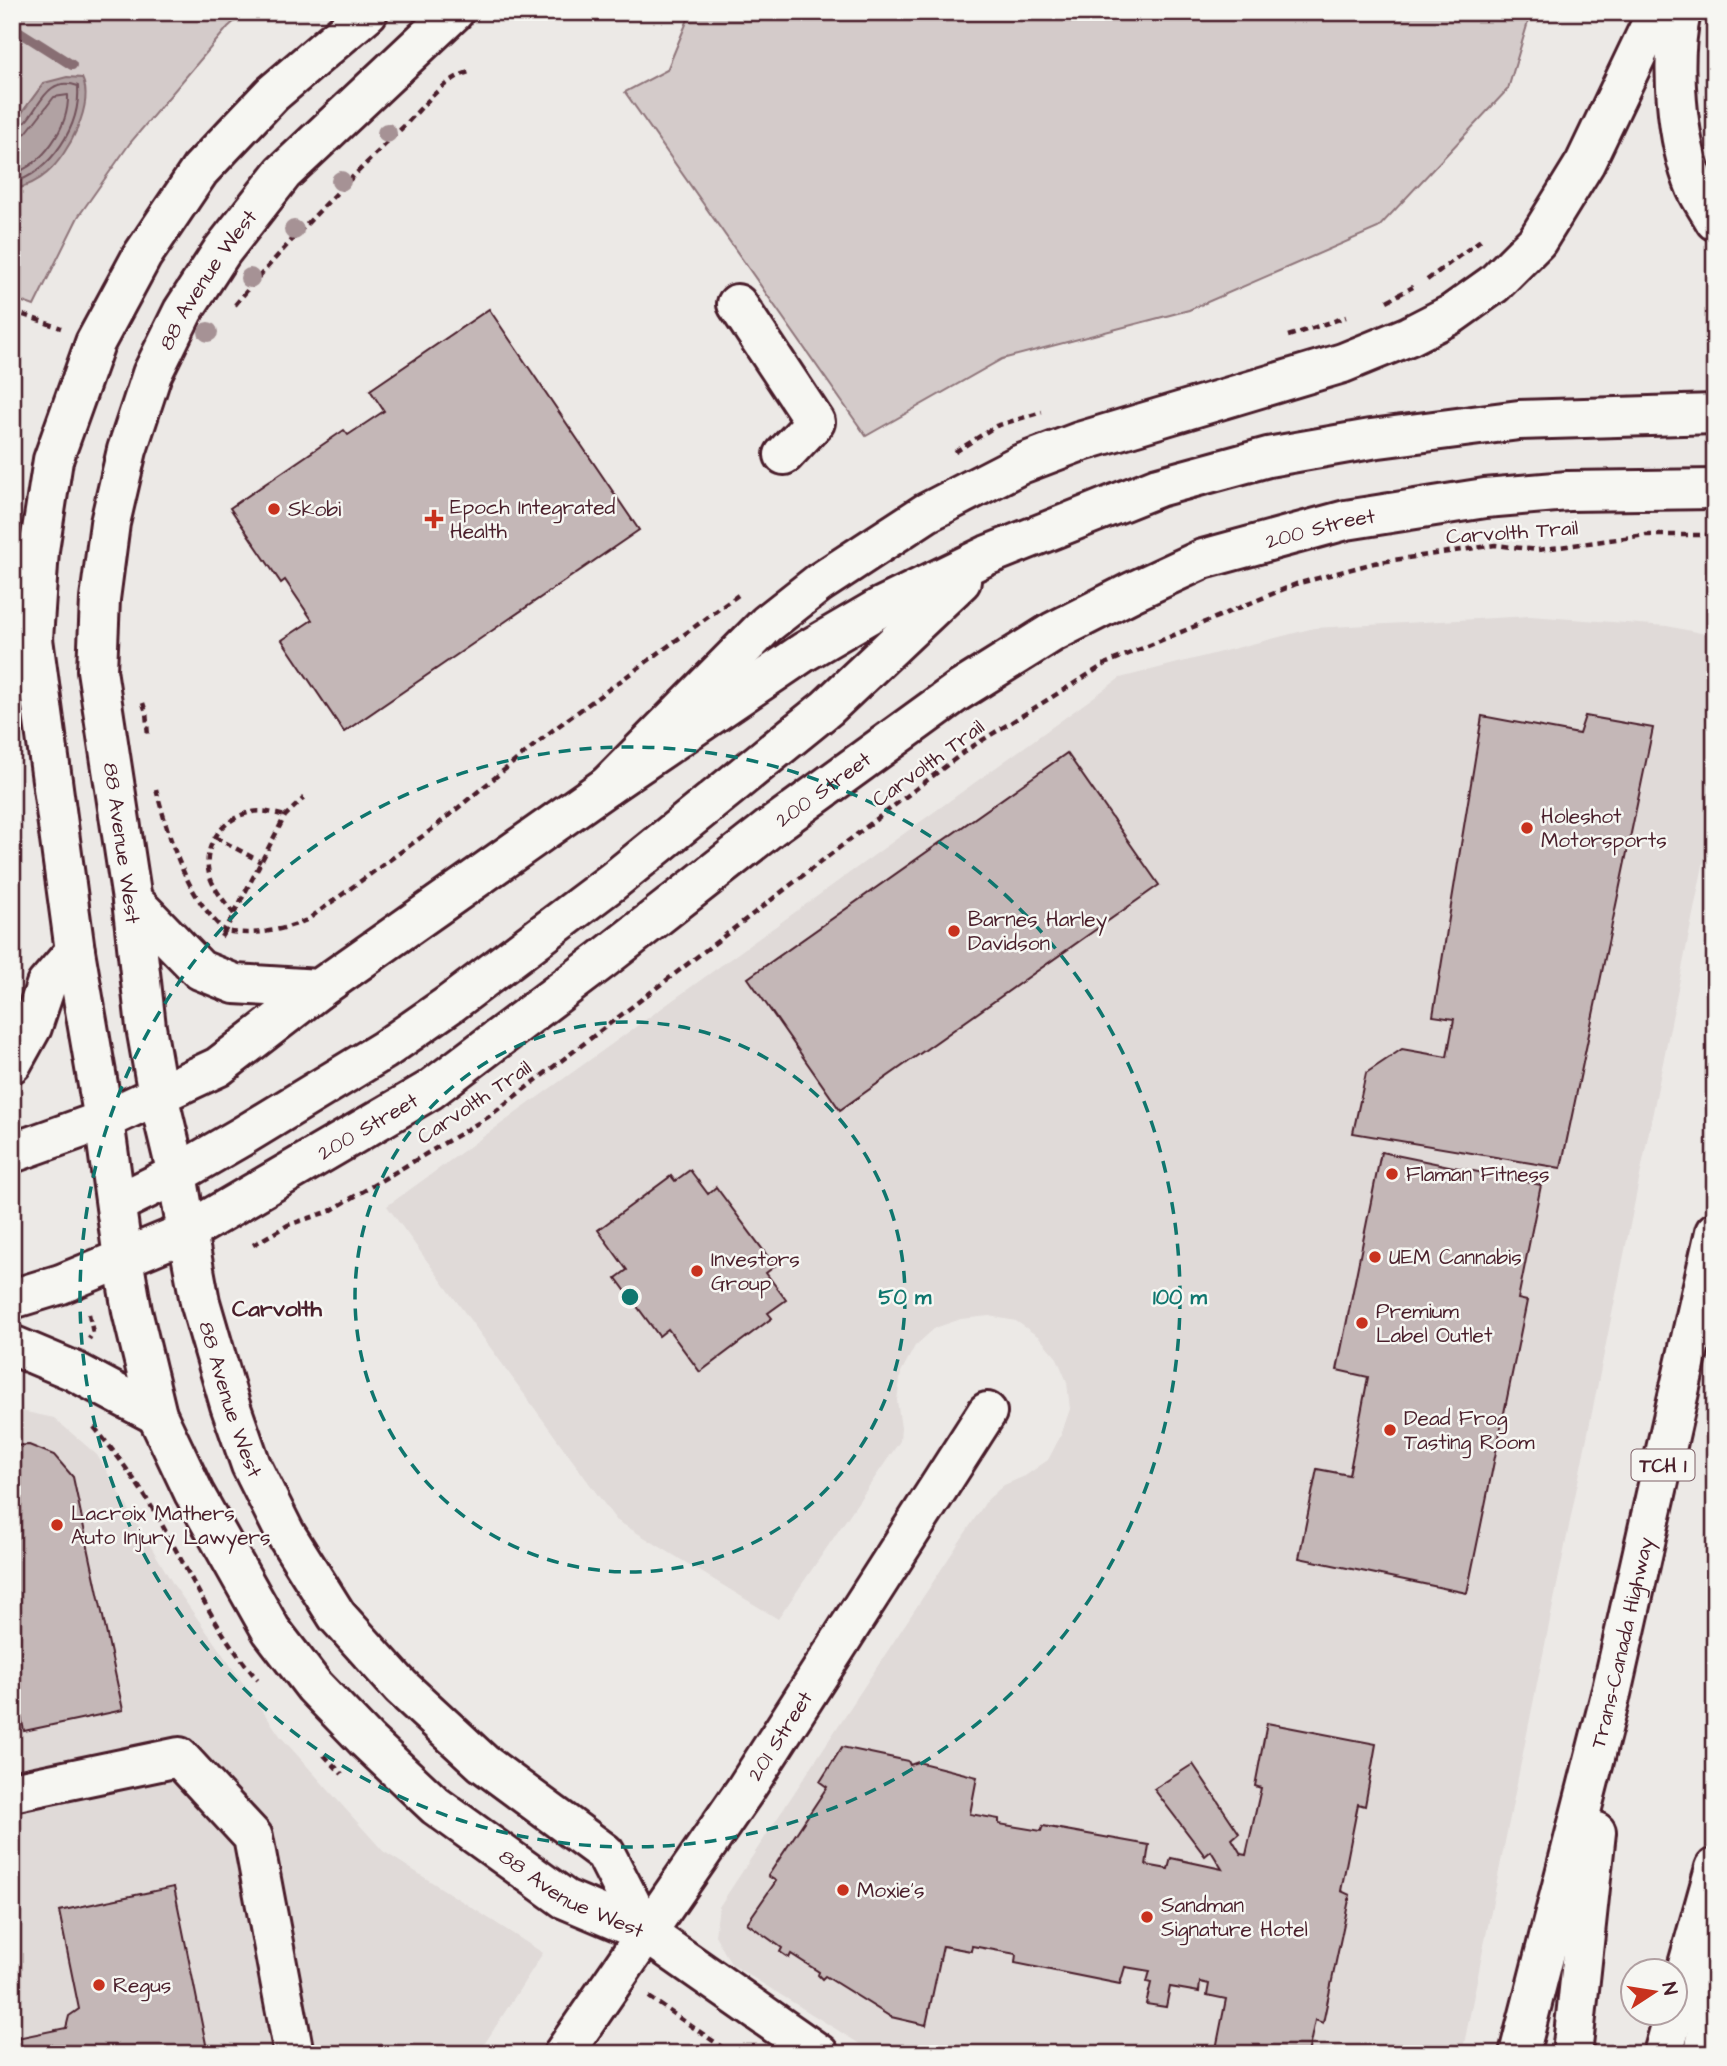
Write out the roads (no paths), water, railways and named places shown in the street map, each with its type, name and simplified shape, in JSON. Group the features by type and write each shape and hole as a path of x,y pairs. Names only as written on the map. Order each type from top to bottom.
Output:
{"main road":[{"name":"88 Avenue West","path":"368,12 272,94 200,170 142,256 95,342 52,460 39,550 33,639 75,951 104,1119 132,1311 157,1415 194,1493 271,1630 314,1686 436,1806 565,1899 646,1933"},
{"name":"88 Avenue West","path":"454,12 284,173 222,251 183,311 152,374 127,450 110,523 100,599 97,670 132,900 146,1027 158,1095 177,1174 200,1302 230,1405 251,1465 285,1533 337,1616 401,1687 483,1763 606,1853 646,1933"},
{"path":"607,786 767,624 819,583 926,513 1021,464 1079,442 1343,362 1409,336 1452,314 1494,284 1537,241 1585,163 1657,12"},
{"path":"1681,12 1676,36 1676,89 1684,151 1696,188 1715,221"},
{"path":"737,304 815,422 784,455"},
{"path":"12,1153 104,1119 218,1067 319,989 607,786 804,652 881,607 988,555 1158,487 1268,457 1394,435 1519,420 1715,414"},
{"name":"200 Street","path":"12,1299 61,1284 187,1232 430,1090 770,828 957,692 1053,632 1132,592 1203,559 1346,520 1485,498 1568,491 1715,489"},
{"path":"116,1204 177,1174 384,1050 450,1004 601,890 827,708 988,555"},
{"path":"132,900 200,970 235,984 319,989"},
{"path":"12,1063 32,1027 46,985 75,951"},
{"name":"Trans-Canada Highway","path":"1519,2054 1610,1698 1715,1232"},
{"path":"12,1345 74,1371 157,1415"},
{"name":"201 Street","path":"563,2054 745,1790 987,1412"},
{"path":"1572,2054 1610,1698"},
{"path":"12,1792 179,1757 253,1837 294,2054"},
{"path":"1663,2054 1715,1868"},
{"path":"646,1933 819,2054"},
{"path":"1704,2054 1715,1985"}],"water":[{"path":"67,77 82,78 85,89 82,115 71,142 47,173 31,184 12,190 12,126 44,83"}],"waterway":[{"path":"12,27 72,65"}],"place":[{"name":"Skobi","path":"274,509"},
{"name":"Epoch Integrated Health","path":"434,519"},
{"name":"Holeshot Motorsports","path":"1527,828"},
{"name":"Barnes Harley Davidson","path":"954,931"},
{"name":"Flaman Fitness","path":"1392,1174"},
{"name":"UEM Cannabis","path":"1375,1257"},
{"name":"Investors Group","path":"697,1271"},
{"name":"Premium Label Outlet","path":"1362,1323"},
{"name":"Dead Frog Tasting Room","path":"1390,1430"},
{"name":"Lacroix Mathers Auto Injury Lawyers","path":"57,1525"},
{"name":"Moxie's","path":"843,1890"},
{"name":"Sandman Signature Hotel","path":"1147,1917"},
{"name":"Regus","path":"99,1985"}],"district":[{"name":"Carvolth","path":"277,1308"}]}
